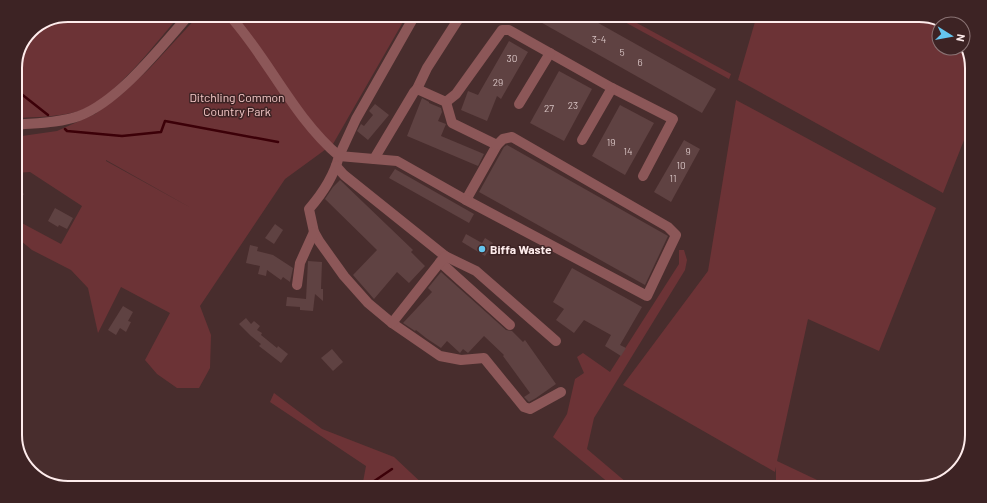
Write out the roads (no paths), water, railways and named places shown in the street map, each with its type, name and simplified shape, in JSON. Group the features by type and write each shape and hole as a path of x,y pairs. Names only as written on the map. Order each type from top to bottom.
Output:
{"street":[{"path":"22,124 62,120 77,116 100,105 120,89 150,59 183,22"},
{"path":"235,22 243,31 296,110 325,144 337,161 344,176 442,259 510,325"},
{"path":"411,22 356,119 322,194 309,209 314,232 344,276 368,303 392,323 440,356 461,360 484,358 524,407 530,409 561,392"},
{"path":"374,158 417,89 427,68 457,22"},
{"path":"446,102 456,94 502,30 509,30 612,88 673,119 643,176"},
{"path":"519,104 550,52"},
{"path":"582,140 612,88"},
{"path":"417,89 446,102 452,123 496,145"},
{"path":"337,161 374,158 396,161 466,200 647,296 676,235 668,227 512,137 503,139 496,145 466,200"},
{"path":"296,285 300,262 314,232"},
{"path":"392,323 442,259"},
{"path":"442,259 476,271 556,341"}],"waterway":[{"path":"22,95 48,115"},
{"path":"65,129 67,131 122,136 161,132 165,121 278,142"},
{"path":"374,481 392,469"}],"place":[{"name":"Biffa Waste","path":"482,249"}],"park label":[{"name":"Ditchling Common Country Park","path":"237,104"}]}
